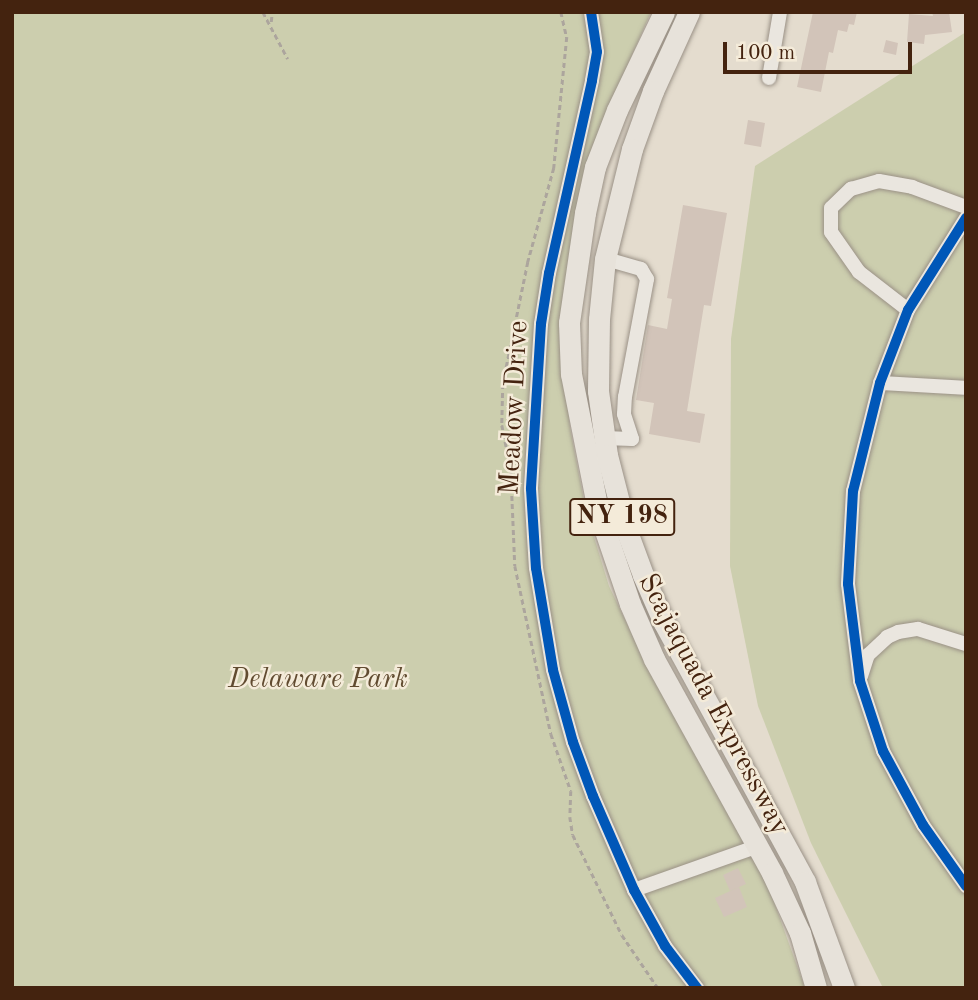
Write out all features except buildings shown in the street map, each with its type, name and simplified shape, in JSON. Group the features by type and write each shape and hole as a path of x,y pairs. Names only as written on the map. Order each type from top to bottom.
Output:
{"highway":[{"name":"Scajaquada Expressway","path":"664,12 617,110 595,167 585,213 569,323 571,374 598,510 630,604 654,659 758,846 800,933 816,988"},
{"name":"Scajaquada Expressway","path":"689,12 653,91 632,149 605,259 599,319 598,391 604,438 626,529 643,575 664,623 788,848 822,923 844,988"}],"street":[{"name":"Meadow Drive","path":"591,12 597,52 594,71 549,273 541,324 531,489 536,568 553,670 572,742 634,890 665,946 697,988"},
{"path":"769,78 780,12"},
{"path":"908,310 859,272 831,232 831,208 851,189 879,181 912,187 966,207"},
{"path":"966,218 908,310 880,383 853,491 848,584 860,681 883,751 923,825 966,886"},
{"path":"604,438 632,439 624,414 625,397 647,279 641,269 605,259"},
{"path":"880,383 966,388"},
{"path":"860,681 868,655 878,643 898,632 918,629 966,644"},
{"path":"634,890 758,846"}],"path":[{"path":"263,12 271,22 288,59"},
{"path":"271,22 272,12"},
{"path":"561,12 567,37 554,167 528,262 503,384 502,425 510,470 515,566 551,734 571,791 570,817 573,835 622,935 658,988"}],"green space":[{"name":"Delaware Park","path":"12,12 651,12 611,103 566,378 570,428 586,511 609,586 650,672 769,888 805,988 12,988"},
{"path":"966,32 966,988 883,988 811,843 758,706 730,566 731,339 755,166"}],"cycle path":[{"path":"591,12 597,52 549,273 541,324 531,489 536,568 553,670 573,742 593,796 634,890 665,946 697,988"},
{"path":"966,218 908,310 880,383 853,491 848,584 860,681 883,751 923,825 966,886"}]}
